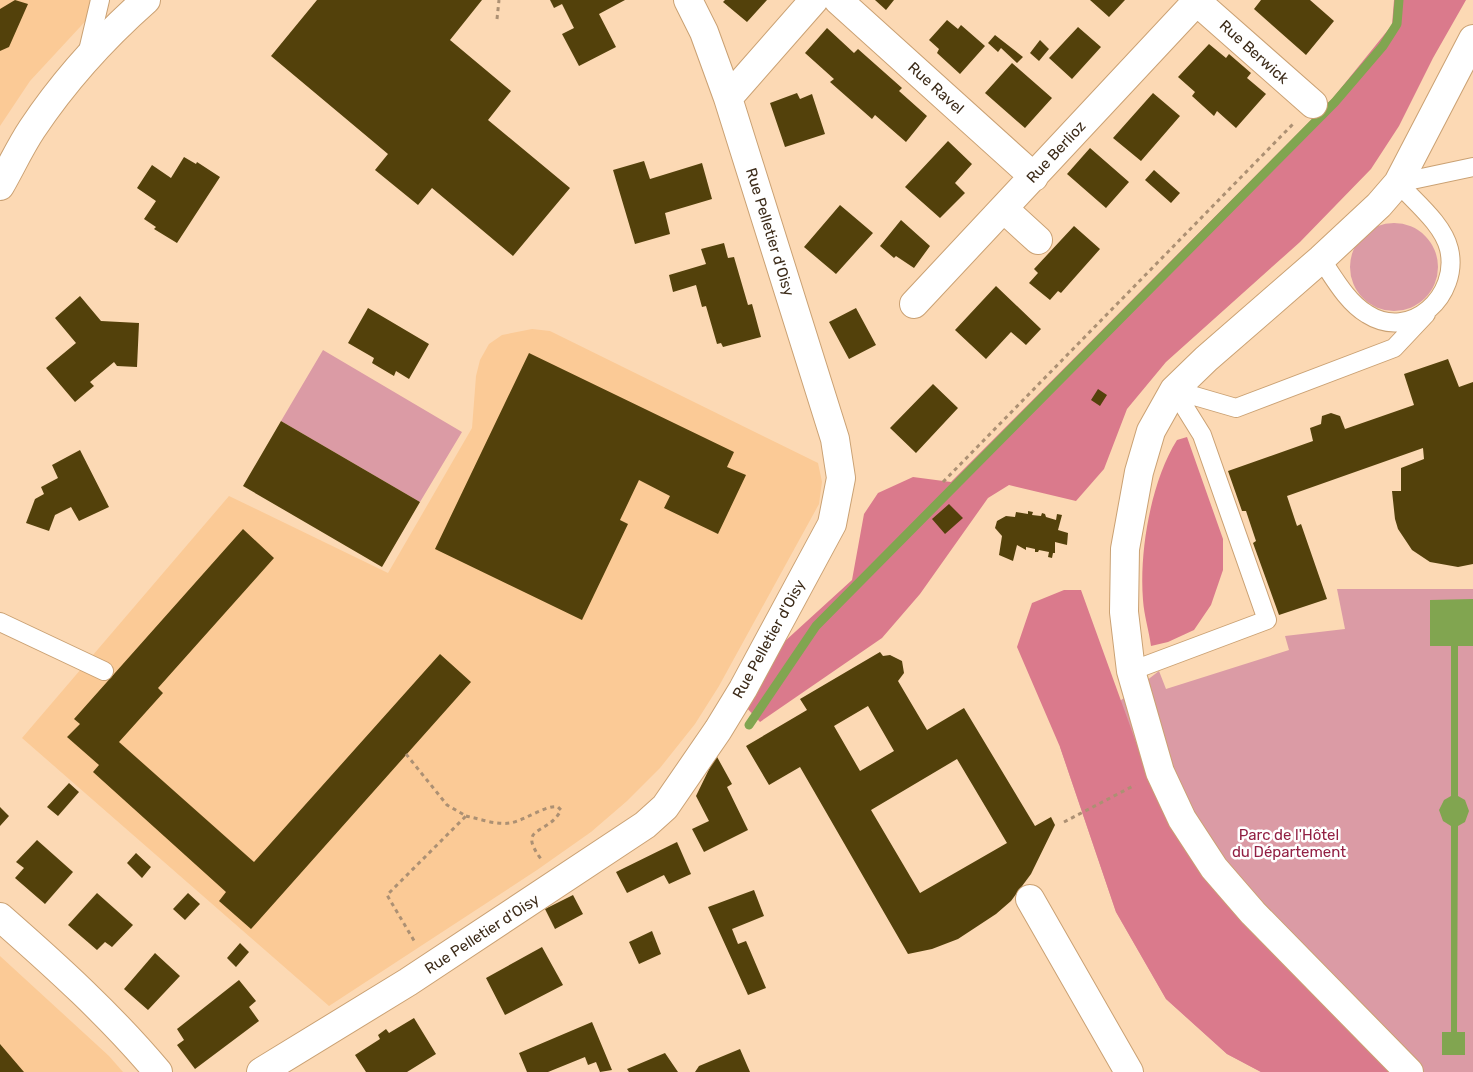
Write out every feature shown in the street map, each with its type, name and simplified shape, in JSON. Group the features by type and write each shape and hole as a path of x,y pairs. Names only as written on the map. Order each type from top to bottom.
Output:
{"street":[{"path":"0,186 32,130 87,59 146,0"},
{"name":"Rue Pelletier d'Oisy","path":"261,1072 430,968 645,825 665,807 718,730 743,689 832,524 841,478 835,439 728,98 704,32 688,0"},
{"path":"728,98 814,0"},
{"name":"Rue Ravel","path":"838,0 1034,176"},
{"name":"Rue Berlioz","path":"914,304 1197,0"},
{"name":"Rue Berwick","path":"1197,0 1313,104"},
{"path":"1409,1072 1253,913 1214,868 1182,819 1160,772 1131,672 1124,612 1125,549 1138,472 1151,430 1174,390 1206,359 1321,259 1379,205 1398,183 1473,39"},
{"path":"1004,209 1038,240"},
{"path":"1030,899 1130,1072"},
{"path":"0,917 67,975 130,1038 158,1072"}],"lane":[{"path":"87,59 100,0"},
{"path":"1398,183 1473,167"},
{"path":"1174,390 1236,408 1394,348 1445,291 1452,270 1449,248 1439,228 1398,183"},
{"path":"1321,259 1351,301 1368,315 1390,322 1412,319 1431,308"},
{"path":"1131,672 1267,620 1202,434 1174,390"},
{"path":"0,622 104,671"}],"path":[{"path":"497,19 499,0"},
{"path":"943,482 1313,104"},
{"path":"406,754 447,806 466,816 508,824 525,820 550,807 558,807 561,810 556,819 534,833 530,844 559,883"},
{"path":"1064,822 1160,772"},
{"path":"430,968 387,895 466,816"}],"shaded area":[{"path":"0,0 105,0 30,81 0,126"},
{"path":"1394,0 1466,0 1433,58 1399,126 1371,169 1300,242 1166,362 1127,409 1104,469 1076,501 1009,485 988,498 920,594 882,638 760,722 745,706 784,642 852,580 864,514 878,493 913,477 951,482 1333,98 1392,25"},
{"path":"532,329 550,331 818,463 822,482 819,504 719,686 695,724 660,768 627,801 591,832 537,870 329,1006 22,738 229,496 388,573 472,428 476,376 480,360 489,344 502,335"},
{"path":"1187,437 1223,539 1223,570 1211,605 1194,630 1168,642 1151,646 1142,581 1145,539 1160,476 1177,440"},
{"path":"1064,590 1081,590 1146,770 1401,1072 1261,1072 1227,1054 1166,999 1116,912 1060,747 1017,647 1032,603"},
{"path":"1473,599 1473,646 1458,646 1458,796 1465,800 1469,811 1465,822 1458,826 1457,1032 1465,1032 1465,1055 1442,1055 1442,1032 1451,1032 1451,826 1443,821 1439,810 1444,800 1451,796 1451,646 1430,646 1430,600"},
{"path":"0,956 109,1056 123,1072 0,1072"}],"green space":[{"path":"1394,223 1411,227 1425,236 1434,250 1438,267 1434,284 1425,298 1411,307 1394,311 1377,307 1363,298 1354,284 1350,267 1354,250 1363,236 1377,227"},
{"path":"323,350 462,432 420,502 281,421"},
{"name":"Parc de l'Hôtel du Département","path":"1337,589 1473,589 1473,1072 1261,1072 1227,1054 1166,999 1116,912 1060,747 1159,671 1166,689 1289,650 1285,636 1345,629"}],"building":[{"path":"15,0 28,4 9,47 0,51 0,9"},
{"path":"317,0 482,0 450,40 511,91 488,120 570,188 513,256 432,188 418,205 375,170 388,154 271,56"},
{"path":"550,0 625,0 599,14 616,47 579,66 562,34 574,28 562,4 554,8"},
{"path":"725,0 767,0 747,22 723,2"},
{"path":"875,0 894,0 886,10"},
{"path":"1090,0 1125,0 1109,17"},
{"path":"1261,0 1310,0 1334,21 1306,55 1254,9"},
{"path":"947,20 958,29 961,25 985,46 960,74 937,53 939,49 929,40"},
{"path":"1078,27 1101,47 1072,79 1049,58"},
{"path":"827,28 854,53 858,49 902,88 899,91 927,116 906,142 875,115 872,119 830,82 834,79 805,53"},
{"path":"995,35 1023,57 1017,63 1001,48 998,52 988,43"},
{"path":"1040,40 1049,49 1039,61 1030,53"},
{"path":"1209,44 1226,58 1229,54 1251,73 1247,78 1266,94 1236,128 1217,111 1214,116 1192,96 1195,92 1178,77"},
{"path":"1012,63 1052,98 1025,128 985,93"},
{"path":"797,93 800,99 812,94 825,134 785,147 770,103"},
{"path":"1153,93 1180,116 1141,161 1113,138"},
{"path":"948,141 972,164 955,183 965,193 940,218 905,187"},
{"path":"1090,148 1129,182 1106,208 1067,174"},
{"path":"184,157 196,164 197,162 220,177 177,243 154,229 156,227 144,219 156,201 137,188 152,165 171,178"},
{"path":"644,161 650,179 702,163 712,199 665,213 670,234 635,244 613,170"},
{"path":"1154,170 1180,193 1171,203 1145,180"},
{"path":"840,205 873,233 836,274 804,247"},
{"path":"901,220 930,246 914,268 896,256 894,258 880,246"},
{"path":"1074,226 1100,249 1061,293 1058,291 1050,300 1029,283 1038,273 1034,269"},
{"path":"724,243 728,258 734,257 748,305 752,304 761,337 723,347 721,343 717,344 706,306 702,307 696,285 673,292 669,275 706,264 701,249"},
{"path":"996,286 1041,329 1026,345 1011,332 986,359 955,330"},
{"path":"80,296 101,321 139,323 137,367 117,366 114,362 90,382 94,386 75,402 46,368 76,343 55,318"},
{"path":"368,308 429,344 409,379 396,371 394,376 372,363 374,358 348,343"},
{"path":"856,308 876,345 849,359 829,322"},
{"path":"529,353 734,452 727,467 746,475 718,534 664,508 670,496 639,480 620,520 628,524 582,620 435,549"},
{"path":"1448,359 1459,387 1473,382 1473,564 1458,567 1430,562 1412,550 1398,529 1392,491 1401,491 1401,468 1424,459 1423,448 1287,496 1297,526 1301,524 1327,599 1279,615 1253,543 1256,541 1246,511 1242,511 1228,471 1313,441 1310,428 1321,424 1322,416 1331,413 1340,416 1345,429 1414,405 1404,374"},
{"path":"933,384 958,408 916,453 890,428"},
{"path":"1098,389 1107,395 1100,406 1091,400"},
{"path":"281,421 420,502 382,567 243,486"},
{"path":"80,450 109,507 79,521 71,507 55,515 49,531 26,523 35,499 44,494 41,487 58,478 52,465"},
{"path":"949,504 963,518 945,534 932,519"},
{"path":"1028,511 1033,512 1032,515 1041,516 1042,513 1046,517 1056,520 1057,514 1062,515 1058,530 1068,533 1067,545 1055,542 1055,553 1053,553 1052,558 1048,557 1049,552 1039,550 1035,552 1035,549 1026,547 1026,550 1017,545 1013,561 999,555 1002,536 995,528 997,521 1006,516 1015,517 1016,512 1028,514"},
{"path":"243,529 274,558 158,688 163,693 119,742 254,862 440,654 471,682 251,929 219,901 226,892 93,772 99,765 67,737 80,724 74,719"},
{"path":"880,652 883,656 890,655 902,661 904,673 898,681 927,730 964,708 1035,826 1051,817 1055,825 1031,874 1011,901 996,914 958,939 932,949 908,954 800,767 769,785 746,746 807,710 800,699","holes":["868,706 894,751 860,771 834,726","957,759 1007,843 920,893 871,810"]},
{"path":"716,755 732,784 727,787 748,830 704,852 692,829 709,821 696,796"},
{"path":"69,783 79,792 58,816 47,807"},
{"path":"0,807 9,816 0,826"},
{"path":"37,840 73,872 45,904 15,878 24,868 16,862"},
{"path":"677,842 691,874 669,884 664,875 627,893 616,872"},
{"path":"136,853 151,867 142,878 127,863"},
{"path":"754,890 764,916 732,929 738,944 746,941 766,988 748,995 708,907"},
{"path":"97,893 133,925 112,947 105,942 97,950 68,925"},
{"path":"188,893 200,904 185,920 173,909"},
{"path":"573,895 583,914 555,929 545,909"},
{"path":"652,931 661,954 639,964 629,942"},
{"path":"240,943 249,952 236,967 227,958"},
{"path":"542,947 563,985 505,1015 486,978"},
{"path":"155,953 180,976 148,1010 124,989"},
{"path":"239,980 256,1001 249,1007 259,1021 195,1069 177,1045 184,1040 177,1029"},
{"path":"414,1018 436,1054 407,1072 366,1072 355,1055 380,1039 378,1035 386,1029 389,1033"},
{"path":"592,1022 612,1070 600,1072 596,1062 588,1065 585,1057 548,1072 527,1072 519,1053"},
{"path":"0,1044 24,1072 0,1072"},
{"path":"740,1049 750,1072 695,1072 699,1066"},
{"path":"665,1053 678,1072 629,1072 627,1069"}],"waterway":[{"path":"749,725 816,626 1335,102 1383,46 1397,24 1399,0"}]}
